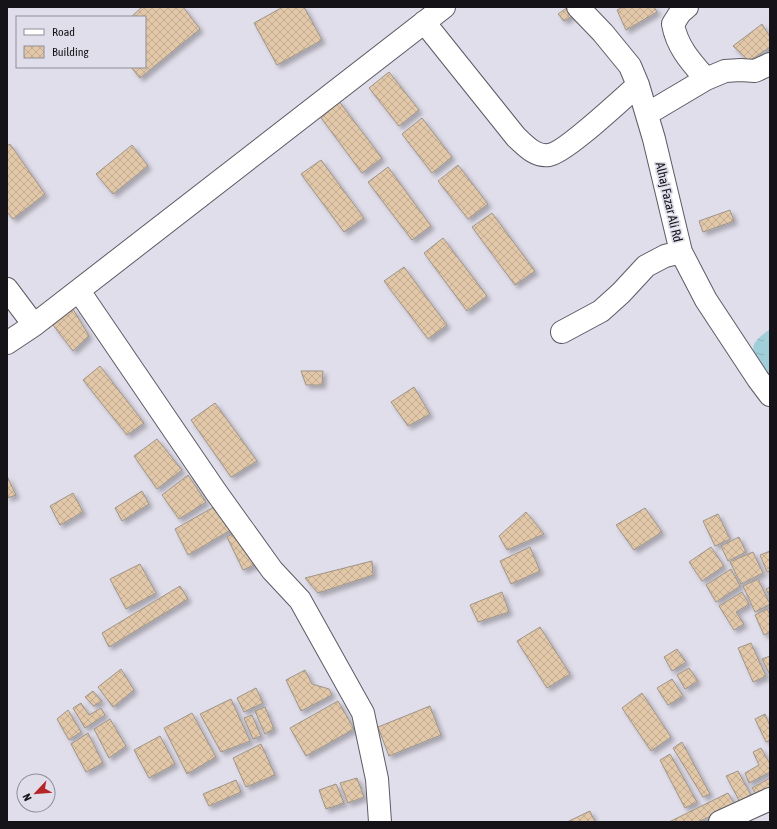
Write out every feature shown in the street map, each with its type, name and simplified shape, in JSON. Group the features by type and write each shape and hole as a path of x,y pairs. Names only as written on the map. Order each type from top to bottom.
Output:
{"street":[{"path":"7,343 34,326 444,7"},
{"name":"Alhaj Fazar Ali Rd","path":"578,7 603,33 630,66 648,114 681,252 706,300 770,395"},
{"path":"687,7 680,13 673,24 675,35 683,51 706,79"},
{"path":"424,22 516,137 533,153 550,155 565,148 638,85"},
{"path":"648,114 706,79 725,71 755,71 770,64"},
{"path":"562,332 601,311 622,293 646,266 665,256 681,252"},
{"path":"7,289 34,326"},
{"path":"79,290 272,570 300,600 363,713 377,779 380,822"},
{"path":"720,822 770,799"}],"water":[{"path":"770,329 770,373 765,373 753,349 757,340"}],"building":[{"path":"142,7 183,7 200,29 140,78 132,68 146,68 146,16 132,16"},
{"path":"283,7 304,7 322,40 277,65 254,23"},
{"path":"568,7 578,12 564,21 558,14"},
{"path":"623,7 654,7 657,12 626,30 617,10"},
{"path":"762,24 770,37 770,47 749,61 733,46"},
{"path":"389,72 419,110 399,126 369,88"},
{"path":"338,100 382,158 362,173 319,115"},
{"path":"422,118 452,157 432,173 402,134"},
{"path":"10,144 45,194 13,219 7,212 7,146"},
{"path":"132,145 148,166 113,194 96,174"},
{"path":"321,160 364,218 344,232 301,174"},
{"path":"458,165 488,204 468,219 438,181"},
{"path":"388,167 431,226 412,240 368,182"},
{"path":"730,210 734,221 703,232 699,221"},
{"path":"492,213 535,271 515,285 472,227"},
{"path":"443,238 487,296 467,311 424,253"},
{"path":"404,267 447,325 428,339 384,281"},
{"path":"73,309 89,336 73,351 53,325"},
{"path":"100,366 144,423 127,435 83,380"},
{"path":"301,371 323,371 322,385 306,385"},
{"path":"414,387 430,414 408,426 391,402"},
{"path":"215,403 257,461 231,477 191,420"},
{"path":"157,439 182,470 157,489 134,456"},
{"path":"188,475 206,502 179,519 162,495"},
{"path":"7,476 16,495 7,498"},
{"path":"142,491 149,504 122,521 115,508"},
{"path":"73,493 83,512 60,525 50,506"},
{"path":"219,504 234,528 188,555 175,529"},
{"path":"645,508 662,532 634,550 616,525"},
{"path":"526,512 544,534 507,550 499,536"},
{"path":"718,514 730,539 715,546 703,521"},
{"path":"239,530 261,562 243,570 227,537"},
{"path":"739,537 746,552 728,561 721,546"},
{"path":"530,547 540,571 511,584 500,561"},
{"path":"711,547 724,566 702,581 689,562"},
{"path":"770,551 770,571 767,572 760,555"},
{"path":"753,552 763,573 741,584 730,562"},
{"path":"372,561 373,575 318,593 305,578"},
{"path":"140,564 156,593 126,609 110,579"},
{"path":"731,569 740,586 716,602 706,585"},
{"path":"758,579 770,604 755,612 743,586"},
{"path":"180,586 188,599 109,647 102,633"},
{"path":"770,587 770,597 766,589"},
{"path":"502,592 509,612 478,622 470,605"},
{"path":"742,592 749,604 736,612 744,624 734,630 719,606"},
{"path":"767,609 770,615 770,632 764,635 755,615"},
{"path":"540,627 570,674 547,688 517,641"},
{"path":"751,643 766,676 753,682 738,648"},
{"path":"677,649 686,662 672,671 664,657"},
{"path":"770,656 770,673 769,673 762,659"},
{"path":"689,668 698,681 685,689 677,675"},
{"path":"121,669 134,690 113,707 98,687"},
{"path":"305,670 312,684 329,689 332,695 301,711 286,680"},
{"path":"672,679 683,696 668,705 657,688"},
{"path":"256,688 263,703 244,712 237,698"},
{"path":"93,691 102,701 94,706 85,697"},
{"path":"642,693 671,737 651,751 622,708"},
{"path":"231,699 250,741 221,752 200,714"},
{"path":"338,701 354,729 306,756 290,728"},
{"path":"81,703 89,715 101,708 105,715 85,728 73,708"},
{"path":"430,706 441,735 389,756 378,727"},
{"path":"265,707 274,729 265,734 255,711"},
{"path":"68,710 81,732 69,740 57,719"},
{"path":"192,713 216,757 187,774 164,728"},
{"path":"765,714 770,726 770,740 766,742 755,719"},
{"path":"252,715 261,736 253,739 244,718"},
{"path":"110,719 126,746 109,758 94,729"},
{"path":"88,733 103,763 86,772 71,744"},
{"path":"160,736 175,764 149,778 134,750"},
{"path":"682,742 710,794 703,797 673,748"},
{"path":"261,744 275,775 246,787 233,758"},
{"path":"761,748 770,764 770,772 749,783 745,773 759,765 753,752"},
{"path":"670,754 697,802 685,808 660,760"},
{"path":"738,771 752,797 741,804 726,776"},
{"path":"357,778 364,797 348,803 340,783"},
{"path":"770,778 770,788 757,795 752,788"},
{"path":"236,780 241,792 209,806 203,794"},
{"path":"336,784 344,803 326,809 319,790"},
{"path":"728,793 735,805 698,822 669,822"},
{"path":"590,811 595,822 567,822"}]}
